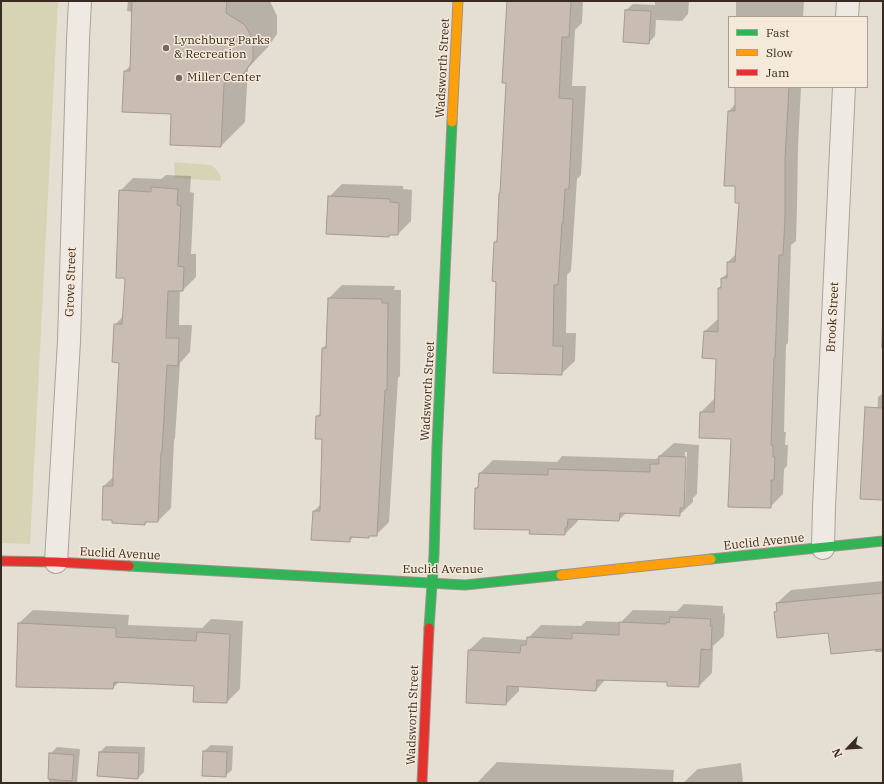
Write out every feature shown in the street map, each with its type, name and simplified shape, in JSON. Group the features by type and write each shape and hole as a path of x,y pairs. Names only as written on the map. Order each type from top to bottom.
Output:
{"street":[{"name":"Grove Street","path":"56,562 69,341 80,1"},
{"name":"Wadsworth Street","path":"422,783 428,618 434,555 437,447 458,1"},
{"path":"847,16 848,1"},
{"name":"Brook Street","path":"823,548 844,88"},
{"name":"Euclid Avenue","path":"1,561 56,562 465,585 883,541"}],"shaded area":[{"path":"1,1 58,1 30,544 1,543"},
{"path":"174,162 211,165 221,176 221,181 175,178"}],"building":[{"name":"Miller Center","path":"132,1 227,1 226,13 245,25 253,40 253,60 244,73 224,84 221,147 170,145 171,114 122,112 124,71 130,71"},
{"path":"507,1 571,1 569,37 562,37 559,98 573,99 569,189 565,189 558,285 554,285 553,346 563,346 562,375 493,373 496,282 492,281 494,242 497,242 506,83 502,83"},
{"path":"625,10 651,11 649,44 623,42"},
{"path":"735,88 789,88 785,160 785,219 783,255 779,255 774,358 771,445 773,445 773,457 775,457 774,480 771,480 771,508 728,507 731,439 699,438 700,412 714,412 716,359 702,358 704,331 718,332 718,288 721,288 721,278 727,278 727,262 735,262 739,203 735,203 735,186 724,186 728,111 735,111"},
{"path":"151,187 178,189 177,205 181,206 178,266 184,267 183,291 168,291 166,338 179,338 178,366 167,365 158,522 145,522 145,525 112,523 112,520 102,520 103,486 113,486 119,363 112,362 114,324 122,324 125,280 124,278 116,278 119,190 151,192"},
{"path":"328,196 390,199 390,202 399,203 398,235 389,235 389,237 326,234"},
{"path":"328,298 382,299 382,303 388,303 387,390 385,390 377,536 369,536 369,538 350,537 350,542 311,540 313,511 320,511 322,439 315,439 316,416 320,416 322,348 326,348"},
{"path":"865,407 883,408 883,500 860,499"},
{"path":"659,456 686,457 684,508 680,508 680,516 620,513 619,521 568,519 567,528 565,528 565,535 529,534 530,530 474,529 475,488 478,488 479,473 548,475 548,469 650,472 650,464 659,464"},
{"path":"883,593 883,649 831,654 828,633 777,638 774,612 777,611 776,603"},
{"path":"670,617 711,619 711,650 701,649 699,687 667,686 667,682 597,680 596,691 507,686 506,705 466,703 468,650 520,653 521,645 526,645 527,637 572,639 572,633 619,635 619,622 666,624 666,622 669,623"},
{"path":"18,623 116,628 116,637 196,641 197,632 230,634 227,703 193,702 194,686 114,682 113,689 16,687"},
{"path":"203,751 227,752 226,777 202,776"},
{"path":"99,752 139,753 138,779 97,776"},
{"path":"49,753 74,755 72,781 48,779"}],"traffic: fast":[{"path":"429,628 434,555 437,447 452,122"},
{"path":"711,559 883,541"},
{"path":"129,566 465,585 561,575"}],"traffic: slow":[{"path":"452,122 458,1"},
{"path":"561,575 711,559"}],"traffic: jam":[{"path":"1,561 129,566"},
{"path":"422,783 429,628"}],"place":[{"name":"Lynchburg Parks & Recreation","path":"166,48"},
{"name":"Miller Center","path":"179,78"}]}
